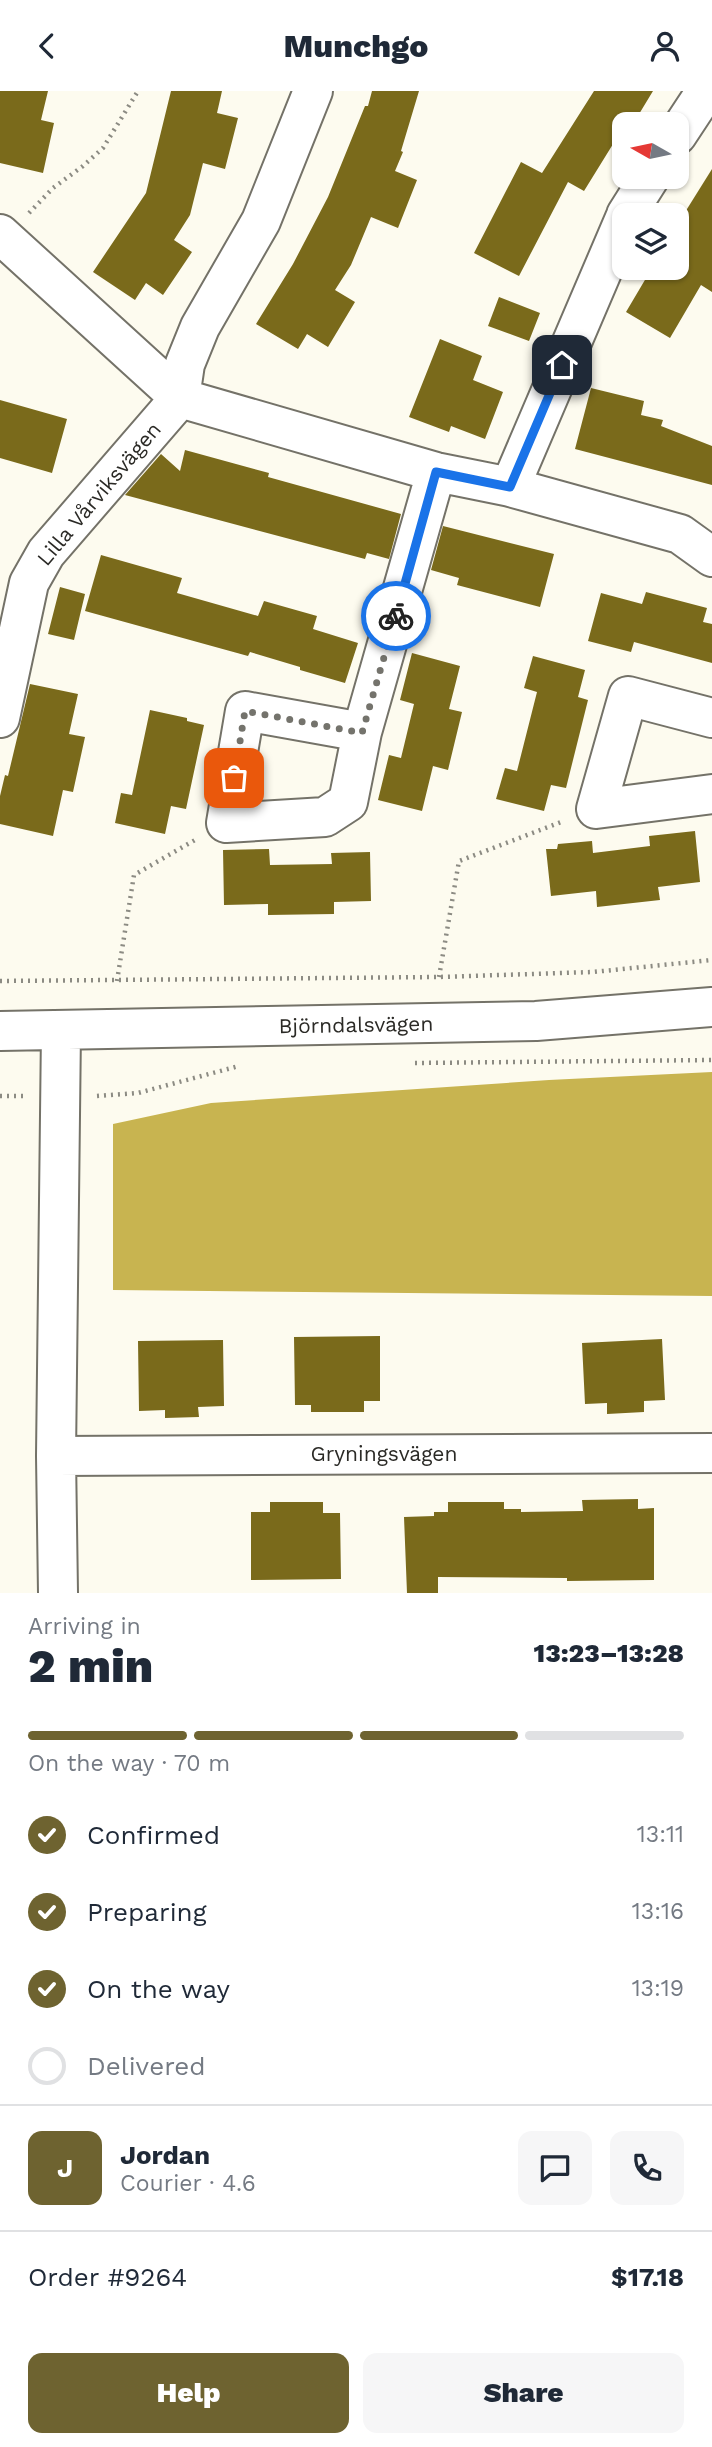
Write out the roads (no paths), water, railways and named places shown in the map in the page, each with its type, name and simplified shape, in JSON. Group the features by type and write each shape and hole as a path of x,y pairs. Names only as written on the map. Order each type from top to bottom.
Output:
{"street":[{"path":"180,398 185,364 200,327 261,221 313,91"},
{"path":"690,115 706,91"},
{"path":"2,236 180,398 436,472 510,487 680,534 712,557"},
{"path":"510,487 612,248"},
{"name":"Lilla Vårviksvägen","path":"0,717 29,583 46,553 180,398"},
{"path":"362,733 245,711 226,823 325,817 348,802 362,733 436,472"},
{"path":"712,718 628,696 596,809 712,794"},
{"name":"Björndalsvägen","path":"0,1031 536,1021 712,1007"},
{"path":"58,1593 55,1456 61,1030"},
{"name":"Gryningsvägen","path":"55,1456 712,1453"}]}
